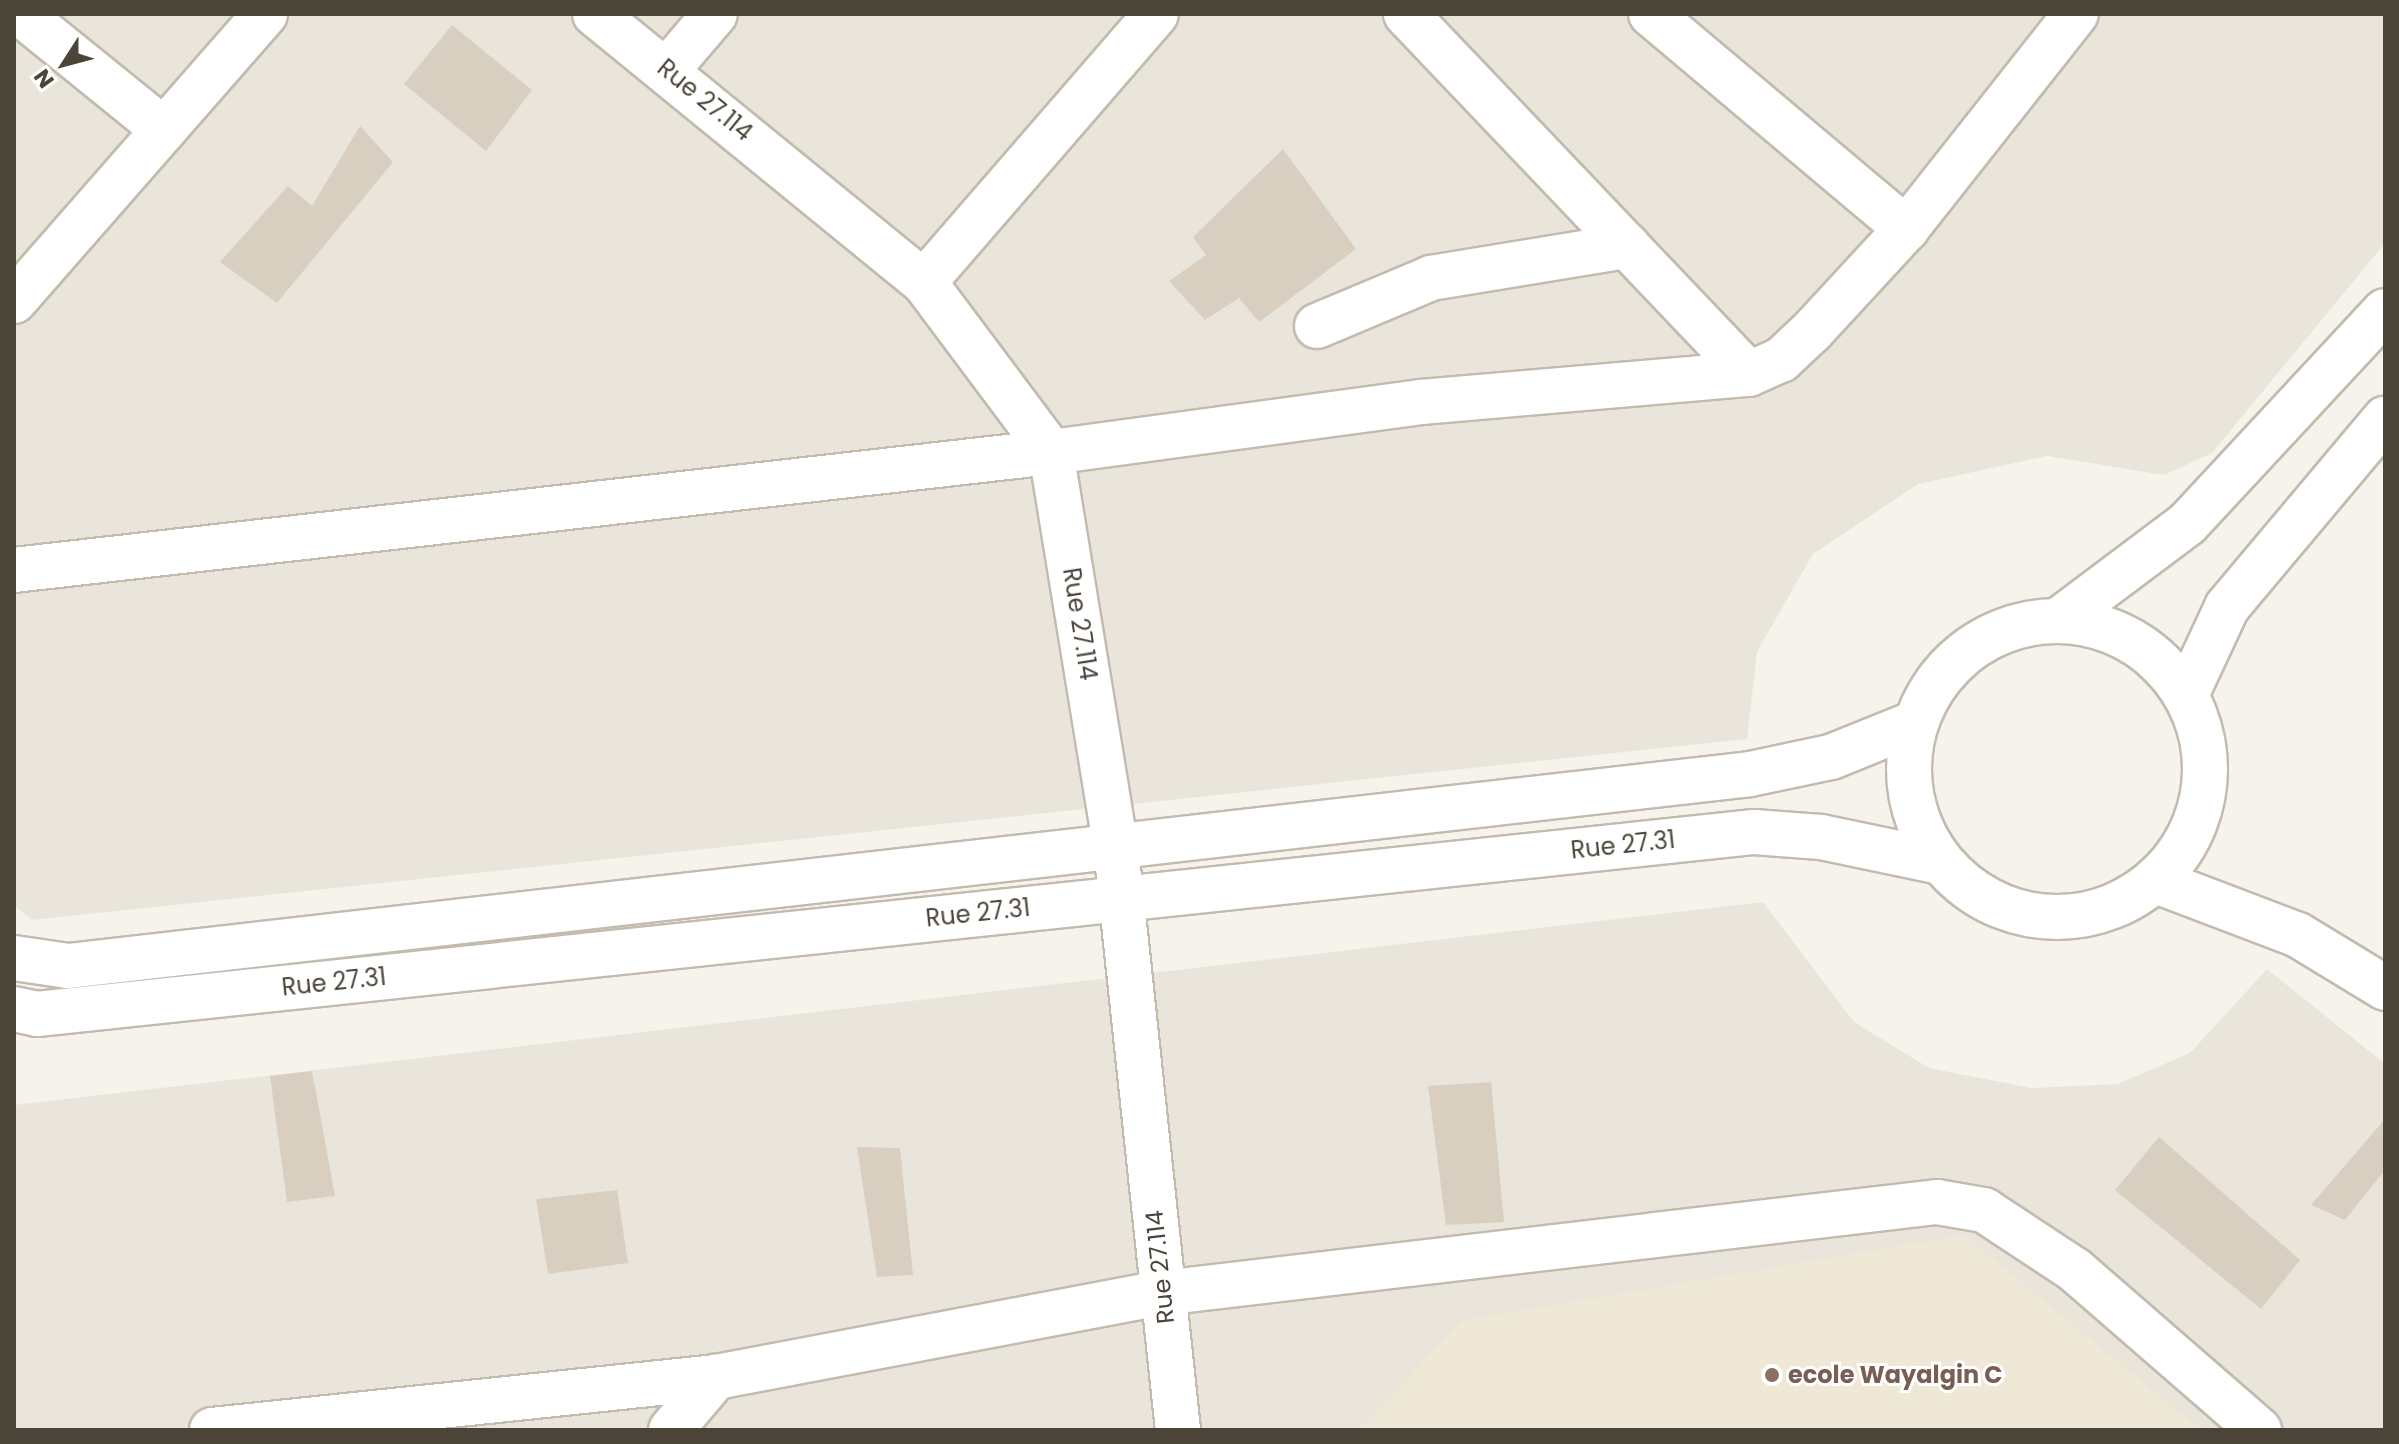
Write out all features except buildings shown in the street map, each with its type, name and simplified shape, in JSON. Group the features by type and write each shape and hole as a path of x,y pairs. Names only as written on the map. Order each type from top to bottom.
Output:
{"street":[{"path":"21,14 164,130"},
{"path":"14,301 265,14"},
{"name":"Rue 27.114","path":"595,14 668,69 924,282 1051,452 1116,848 1178,1430"},
{"path":"668,69 715,14"},
{"path":"924,282 1156,14"},
{"path":"1406,14 1749,374"},
{"path":"1651,14 1906,229"},
{"path":"14,570 1051,452 1421,402 1749,374 1791,350 1906,229 2076,14"},
{"path":"1317,326 1431,278 1627,246"},
{"path":"2059,620 2133,641 2186,695 2206,770 2200,811 2183,849 2156,881 2082,916 2040,917 2000,907 1941,862 1910,796 1915,723 1954,660 1984,638 2059,620 2188,523 2385,311"},
{"path":"2186,695 2227,607 2385,419"},
{"name":"Rue 27.31","path":"14,958 68,966 1750,774 1831,757 1915,723"},
{"name":"Rue 27.31","path":"14,1009 37,1014 1754,832 1821,837 1941,862"},
{"path":"2156,881 2298,935 2385,988"},
{"path":"212,1430 716,1377 1162,1293 1937,1202 1984,1210 2075,1270 2259,1430"},
{"path":"671,1430 716,1377"}],"shaded area":[{"path":"14,14 2385,14 2385,243 2212,453 2164,475 2047,456 1918,484 1813,554 1757,652 1747,739 32,920 14,905"},
{"path":"1763,902 1854,1022 1929,1068 2031,1088 2118,1084 2190,1053 2267,969 2385,1064 2385,1430 14,1430 14,1105"},
{"name":"ecole Wayalgin C","path":"1964,1235 2200,1430 1360,1430 1461,1321"}],"place":[{"name":"ecole Wayalgin C","path":"1772,1375"}]}
